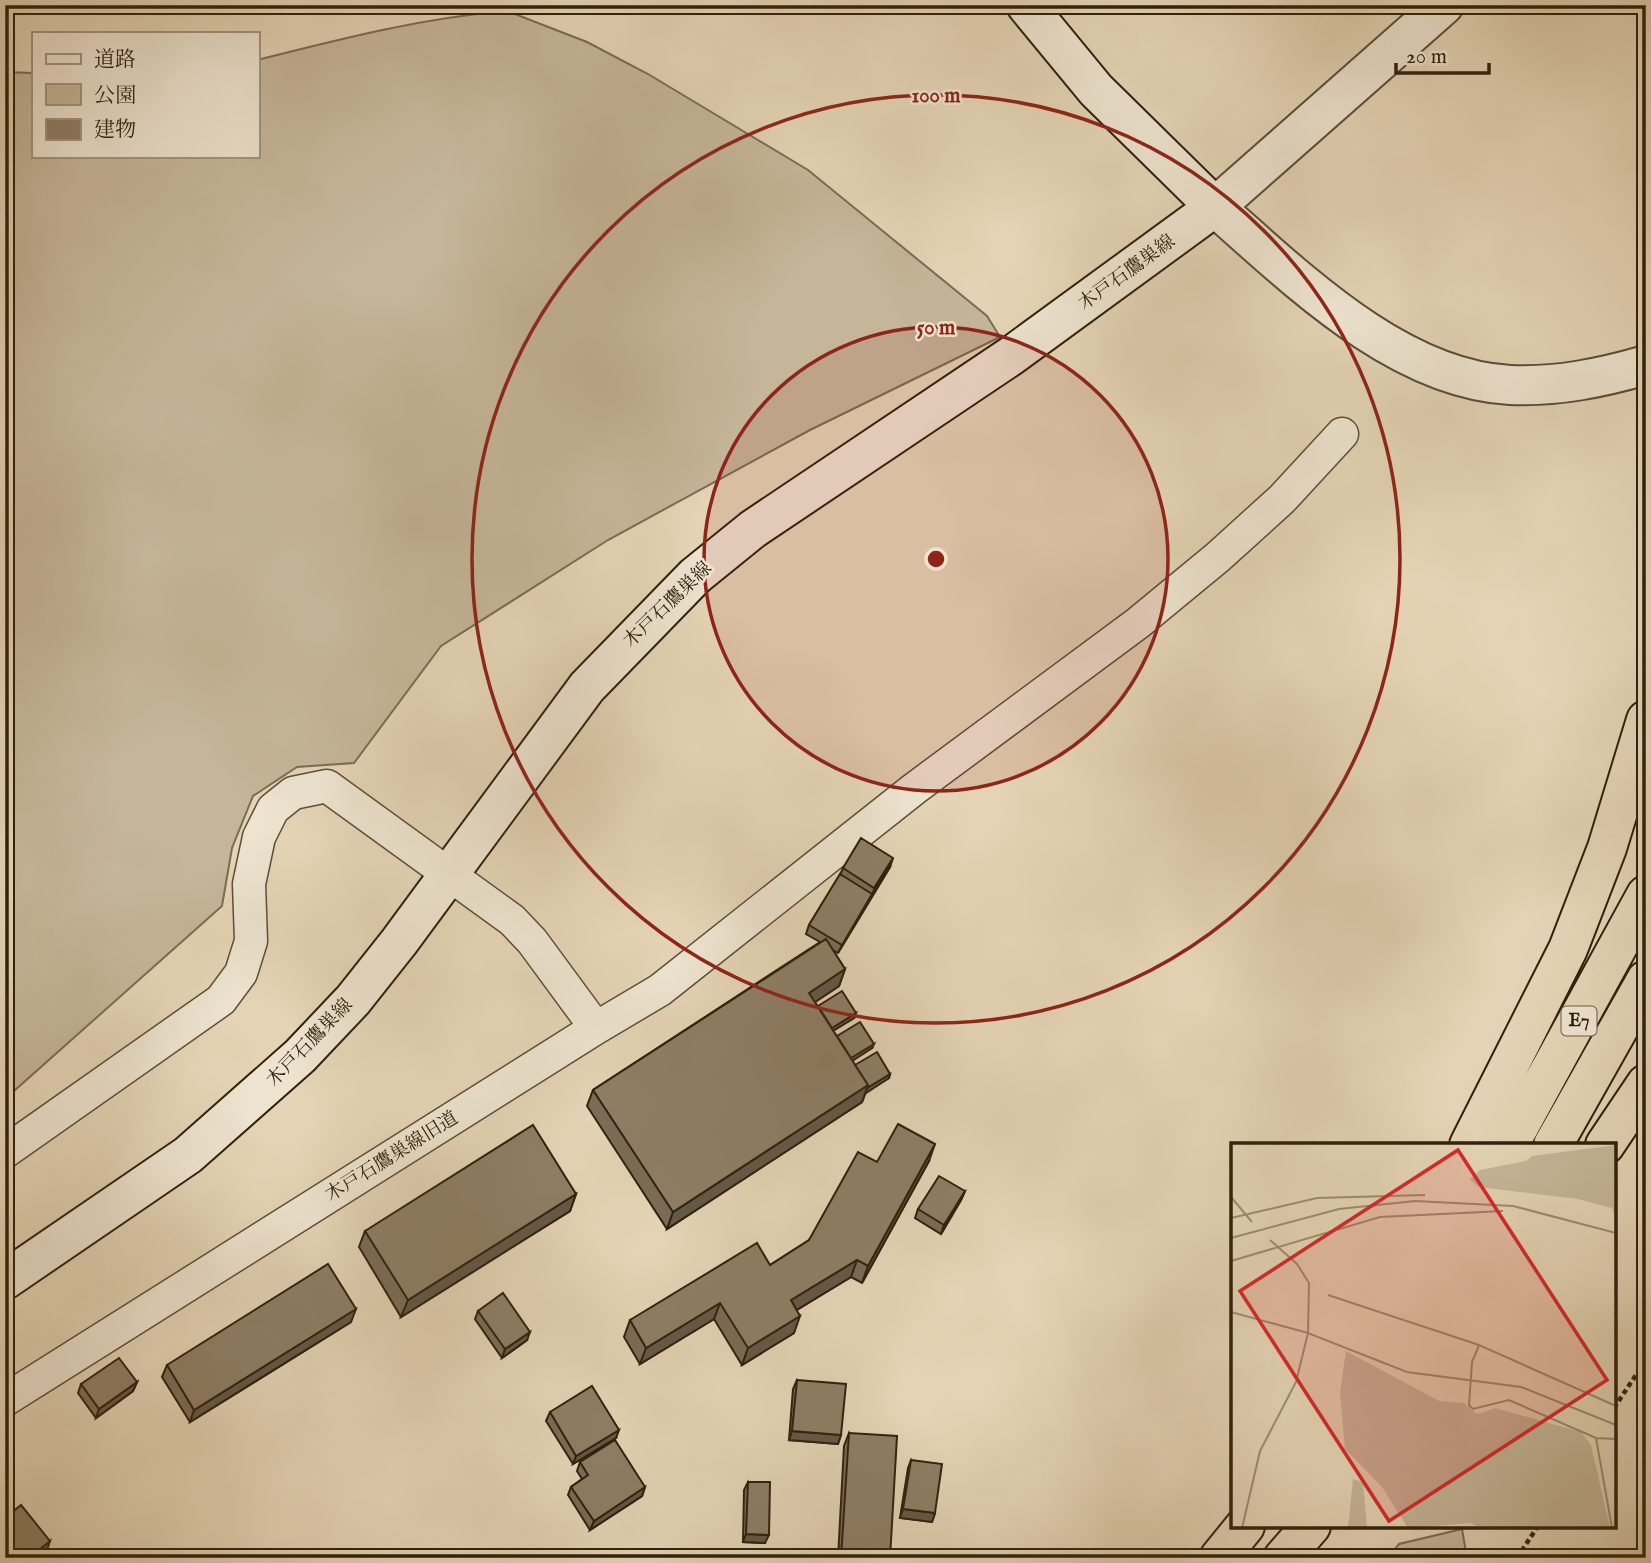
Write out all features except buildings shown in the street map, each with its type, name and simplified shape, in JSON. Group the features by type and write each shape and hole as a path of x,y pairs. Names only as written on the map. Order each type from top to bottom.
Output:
{"highway":[{"path":"1470,1143 1568,949 1607,848 1646,720"},
{"name":"E7","path":"1510,1143 1646,895"},
{"name":"E7","path":"1554,1143 1646,980"},
{"path":"1606,1143 1646,1084"},
{"path":"1217,1558 1234,1528"},
{"path":"1217,1558 1243,1528"},
{"path":"1267,1558 1290,1528"},
{"path":"1283,1558 1309,1528"}],"main road":[{"path":"1026,5 1096,90 1215,207 1301,282 1386,343 1425,363 1467,378 1509,385 1556,384 1603,377 1646,365"},
{"name":"木戸石鷹巣線","path":"5,1280 188,1156 246,1108 300,1056 353,1000 587,687 695,576 753,529 1011,356 1215,207 1444,5"}],"street":[{"name":"木戸石鷹巣線旧道","path":"5,1400 660,990 914,789 1138,623 1219,557 1282,499 1342,434"},
{"path":"5,1152 221,1000 241,973 251,941 249,884 259,837 273,809 293,793 327,786 512,920 532,942 596,1028"}],"path":[{"path":"1616,1405 1646,1360"},
{"path":"1517,1558 1537,1528"}],"green space":[{"path":"507,11 587,42 648,74 808,170 987,316 1000,337 810,430 608,540 441,646 354,763 297,767 253,796 232,848 222,906 5,1099 5,72 32,73 32,158 259,158 259,60 350,37 475,14"},
{"path":"1462,1529 1467,1558 1388,1558 1399,1544"}]}
